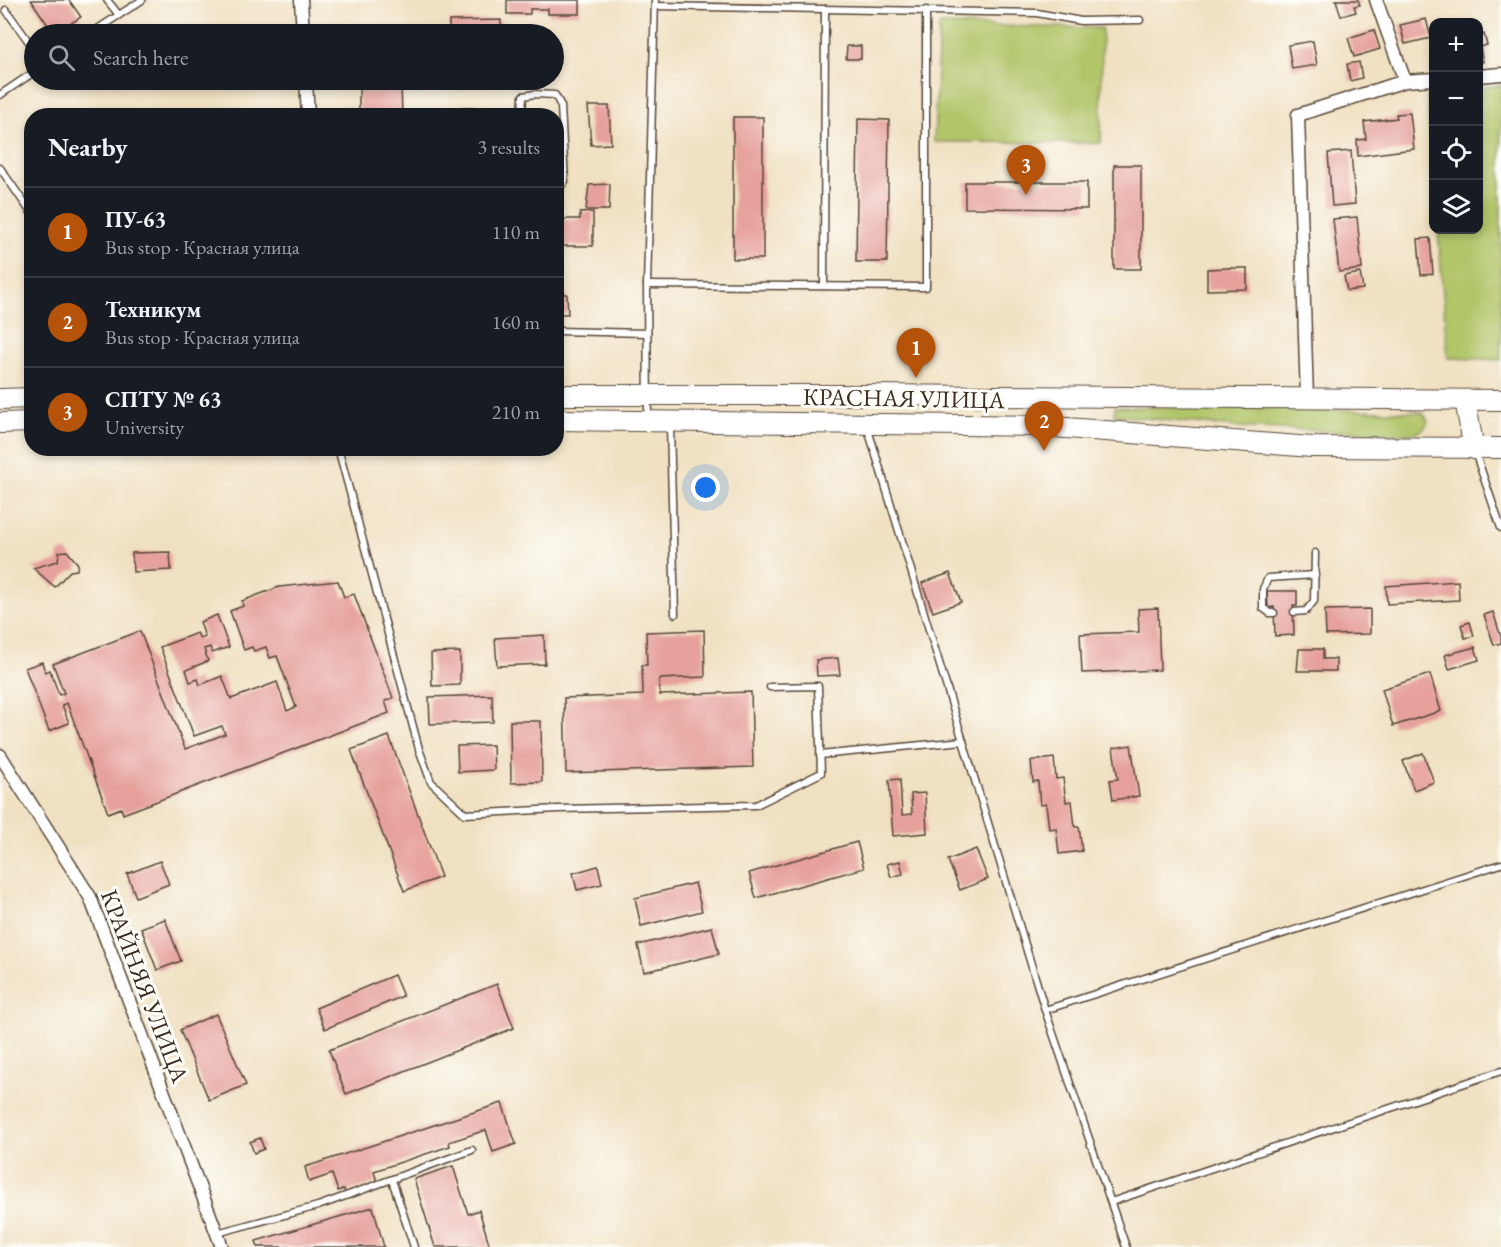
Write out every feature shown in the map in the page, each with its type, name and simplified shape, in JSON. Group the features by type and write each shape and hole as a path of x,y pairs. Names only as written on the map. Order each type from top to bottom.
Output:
{"main road":[{"name":"КРАСНАЯ УЛИЦА","path":"564,395 1501,400"},
{"path":"0,399 24,398"},
{"path":"1465,400 1474,449"},
{"name":"КРАСНАЯ УЛИЦА","path":"564,420 1041,426 1312,447 1501,448"},
{"path":"0,423 24,422"}],"street":[{"path":"301,0 302,24"},
{"path":"1376,0 1405,81"},
{"path":"1483,76 1501,74"},
{"path":"1307,398 1298,115 1405,81 1429,79"},
{"path":"307,90 308,108"},
{"name":"КРАЙНЯЯ УЛИЦА","path":"0,755 90,897 222,1247"}],"lane":[{"path":"107,0 119,15"},
{"path":"105,24 142,0"},
{"path":"648,420 647,285 655,3 1037,13 1082,21 1140,20"},
{"path":"824,286 825,9"},
{"path":"6,10 24,35"},
{"path":"647,285 926,287 926,10"},
{"path":"0,95 24,79"},
{"path":"522,108 523,96 535,94 555,95 561,108"},
{"path":"0,168 24,202"},
{"path":"564,331 647,333"},
{"path":"670,421 675,614"},
{"path":"866,422 1045,1010 1126,1247"},
{"path":"1474,449 1501,528"},
{"path":"340,456 419,749 431,782 465,814 558,809 756,805 821,773 818,686 770,687"},
{"path":"1294,612 1306,611 1314,601 1315,553"},
{"path":"1274,613 1263,608 1263,589 1268,578 1315,575"},
{"path":"820,755 963,741"},
{"path":"1045,1010 1501,864"},
{"path":"1111,1202 1501,1071"},
{"path":"217,1234 318,1206 472,1149"},
{"path":"392,1180 414,1247"}],"green space":[{"path":"939,25 1102,28 1101,143 934,142"},
{"path":"1501,85 1501,360 1448,358 1438,234 1483,234 1483,87"},
{"path":"1429,95 1429,122 1427,96"},
{"path":"1115,407 1421,412 1428,422 1421,431 1410,434 1235,427 1114,415"}],"building":[{"path":"31,0 69,0 81,17 70,24 47,24"},
{"path":"507,0 580,0 580,14 548,14 548,9 530,9 530,14 507,14"},
{"path":"1336,0 1358,0 1360,5 1354,6 1356,12 1341,16"},
{"path":"1426,19 1429,38 1405,44 1400,25"},
{"path":"501,20 501,24 449,24 449,21"},
{"path":"1374,30 1380,49 1354,57 1348,38"},
{"path":"1483,34 1487,45 1483,46"},
{"path":"1313,41 1317,65 1292,69 1288,45"},
{"path":"847,46 861,46 861,59 846,59"},
{"path":"1359,62 1362,78 1350,81 1347,64"},
{"path":"359,90 401,90 402,108 359,108"},
{"path":"588,106 609,106 611,144 591,145"},
{"path":"1410,113 1414,149 1358,156 1357,140 1366,139 1364,122 1397,118 1396,114"},
{"path":"733,117 763,117 763,259 733,259"},
{"path":"858,119 889,120 887,262 856,262"},
{"path":"1351,151 1355,204 1332,206 1328,153"},
{"path":"1114,165 1141,165 1141,269 1114,269"},
{"path":"965,182 1087,182 1087,209 965,208"},
{"path":"610,184 609,210 586,210 589,185"},
{"path":"593,212 593,246 564,246 564,219 580,219 580,213"},
{"path":"1357,217 1362,269 1339,272 1333,219"},
{"path":"1430,238 1433,274 1421,275 1418,239"},
{"path":"1247,268 1247,289 1207,290 1207,269"},
{"path":"1360,273 1363,289 1347,291 1344,276"},
{"path":"564,294 567,294 568,314 564,314"},
{"path":"67,551 78,564 77,570 70,571 55,587 33,568 58,561 59,552"},
{"path":"170,552 171,570 133,572 132,553"},
{"path":"950,573 961,602 933,612 922,583"},
{"path":"338,581 344,597 354,594 393,698 385,701 389,713 123,814 121,808 108,813 67,703 62,705 69,723 49,731 25,668 42,662 45,672 50,670 59,695 64,693 53,664 140,631 185,749 225,734 222,726 194,736 160,647 197,633 200,639 205,637 200,622 217,615 229,647 212,653 210,647 204,649 208,661 186,670 190,682 198,679 200,685 222,676 231,699 277,682 287,711 296,707 277,656 270,658 266,647 254,651 252,647 244,650 230,611 243,606 242,601 279,587"},
{"path":"1458,581 1459,600 1387,604 1386,586"},
{"path":"1267,591 1297,591 1297,606 1293,606 1294,635 1275,636 1274,607 1268,608"},
{"path":"1158,608 1160,670 1082,673 1080,634 1139,632 1138,609"},
{"path":"1370,609 1370,634 1326,635 1325,610"},
{"path":"1493,612 1501,637 1501,643 1494,645 1484,615"},
{"path":"1470,622 1474,636 1465,638 1461,625"},
{"path":"704,630 705,677 659,679 660,695 751,692 753,767 566,773 564,698 643,695 642,665 647,665 646,632"},
{"path":"544,635 545,664 497,666 495,638"},
{"path":"1475,647 1479,660 1449,669 1445,655"},
{"path":"1299,649 1323,649 1323,659 1336,659 1336,671 1297,671"},
{"path":"460,652 460,685 432,686 431,653"},
{"path":"838,658 840,675 817,676 816,660"},
{"path":"1430,674 1441,711 1393,726 1382,689"},
{"path":"492,695 493,722 430,724 429,697"},
{"path":"510,721 541,721 542,782 511,783"},
{"path":"389,736 441,877 404,891 351,750"},
{"path":"493,745 494,770 458,772 457,746"},
{"path":"1131,745 1139,796 1113,800 1110,780 1118,779 1113,748"},
{"path":"1423,753 1434,782 1414,790 1403,761"},
{"path":"1054,758 1056,779 1063,778 1066,802 1072,801 1075,827 1079,827 1082,851 1059,854 1056,828 1049,829 1046,804 1040,805 1038,781 1033,782 1031,761"},
{"path":"900,779 902,815 912,814 911,794 925,793 927,833 893,836 889,780"},
{"path":"857,842 864,868 756,898 749,873"},
{"path":"976,849 988,879 960,890 948,860"},
{"path":"160,861 169,884 136,897 127,874"},
{"path":"900,861 903,874 891,877 887,864"},
{"path":"598,866 602,884 577,890 573,873"},
{"path":"695,883 702,911 641,926 635,898"},
{"path":"165,919 181,961 157,970 141,928"},
{"path":"712,927 719,954 644,972 638,945"},
{"path":"394,975 403,996 325,1029 316,1008"},
{"path":"497,984 514,1028 346,1094 329,1050"},
{"path":"216,1014 246,1085 209,1100 180,1030"},
{"path":"502,1103 516,1144 493,1152 486,1130 449,1142 450,1146 374,1171 377,1182 345,1193 344,1189 338,1191 332,1174 309,1182 305,1167"},
{"path":"260,1138 264,1149 254,1153 250,1142"},
{"path":"453,1166 468,1214 479,1210 490,1247 435,1247 414,1179"},
{"path":"373,1207 384,1247 258,1247 256,1241"}],"place":[{"name":"СПТУ № 63","path":"1026,195"},
{"name":"ПУ-63","path":"916,378"},
{"name":"Техникум","path":"1044,451"}]}
